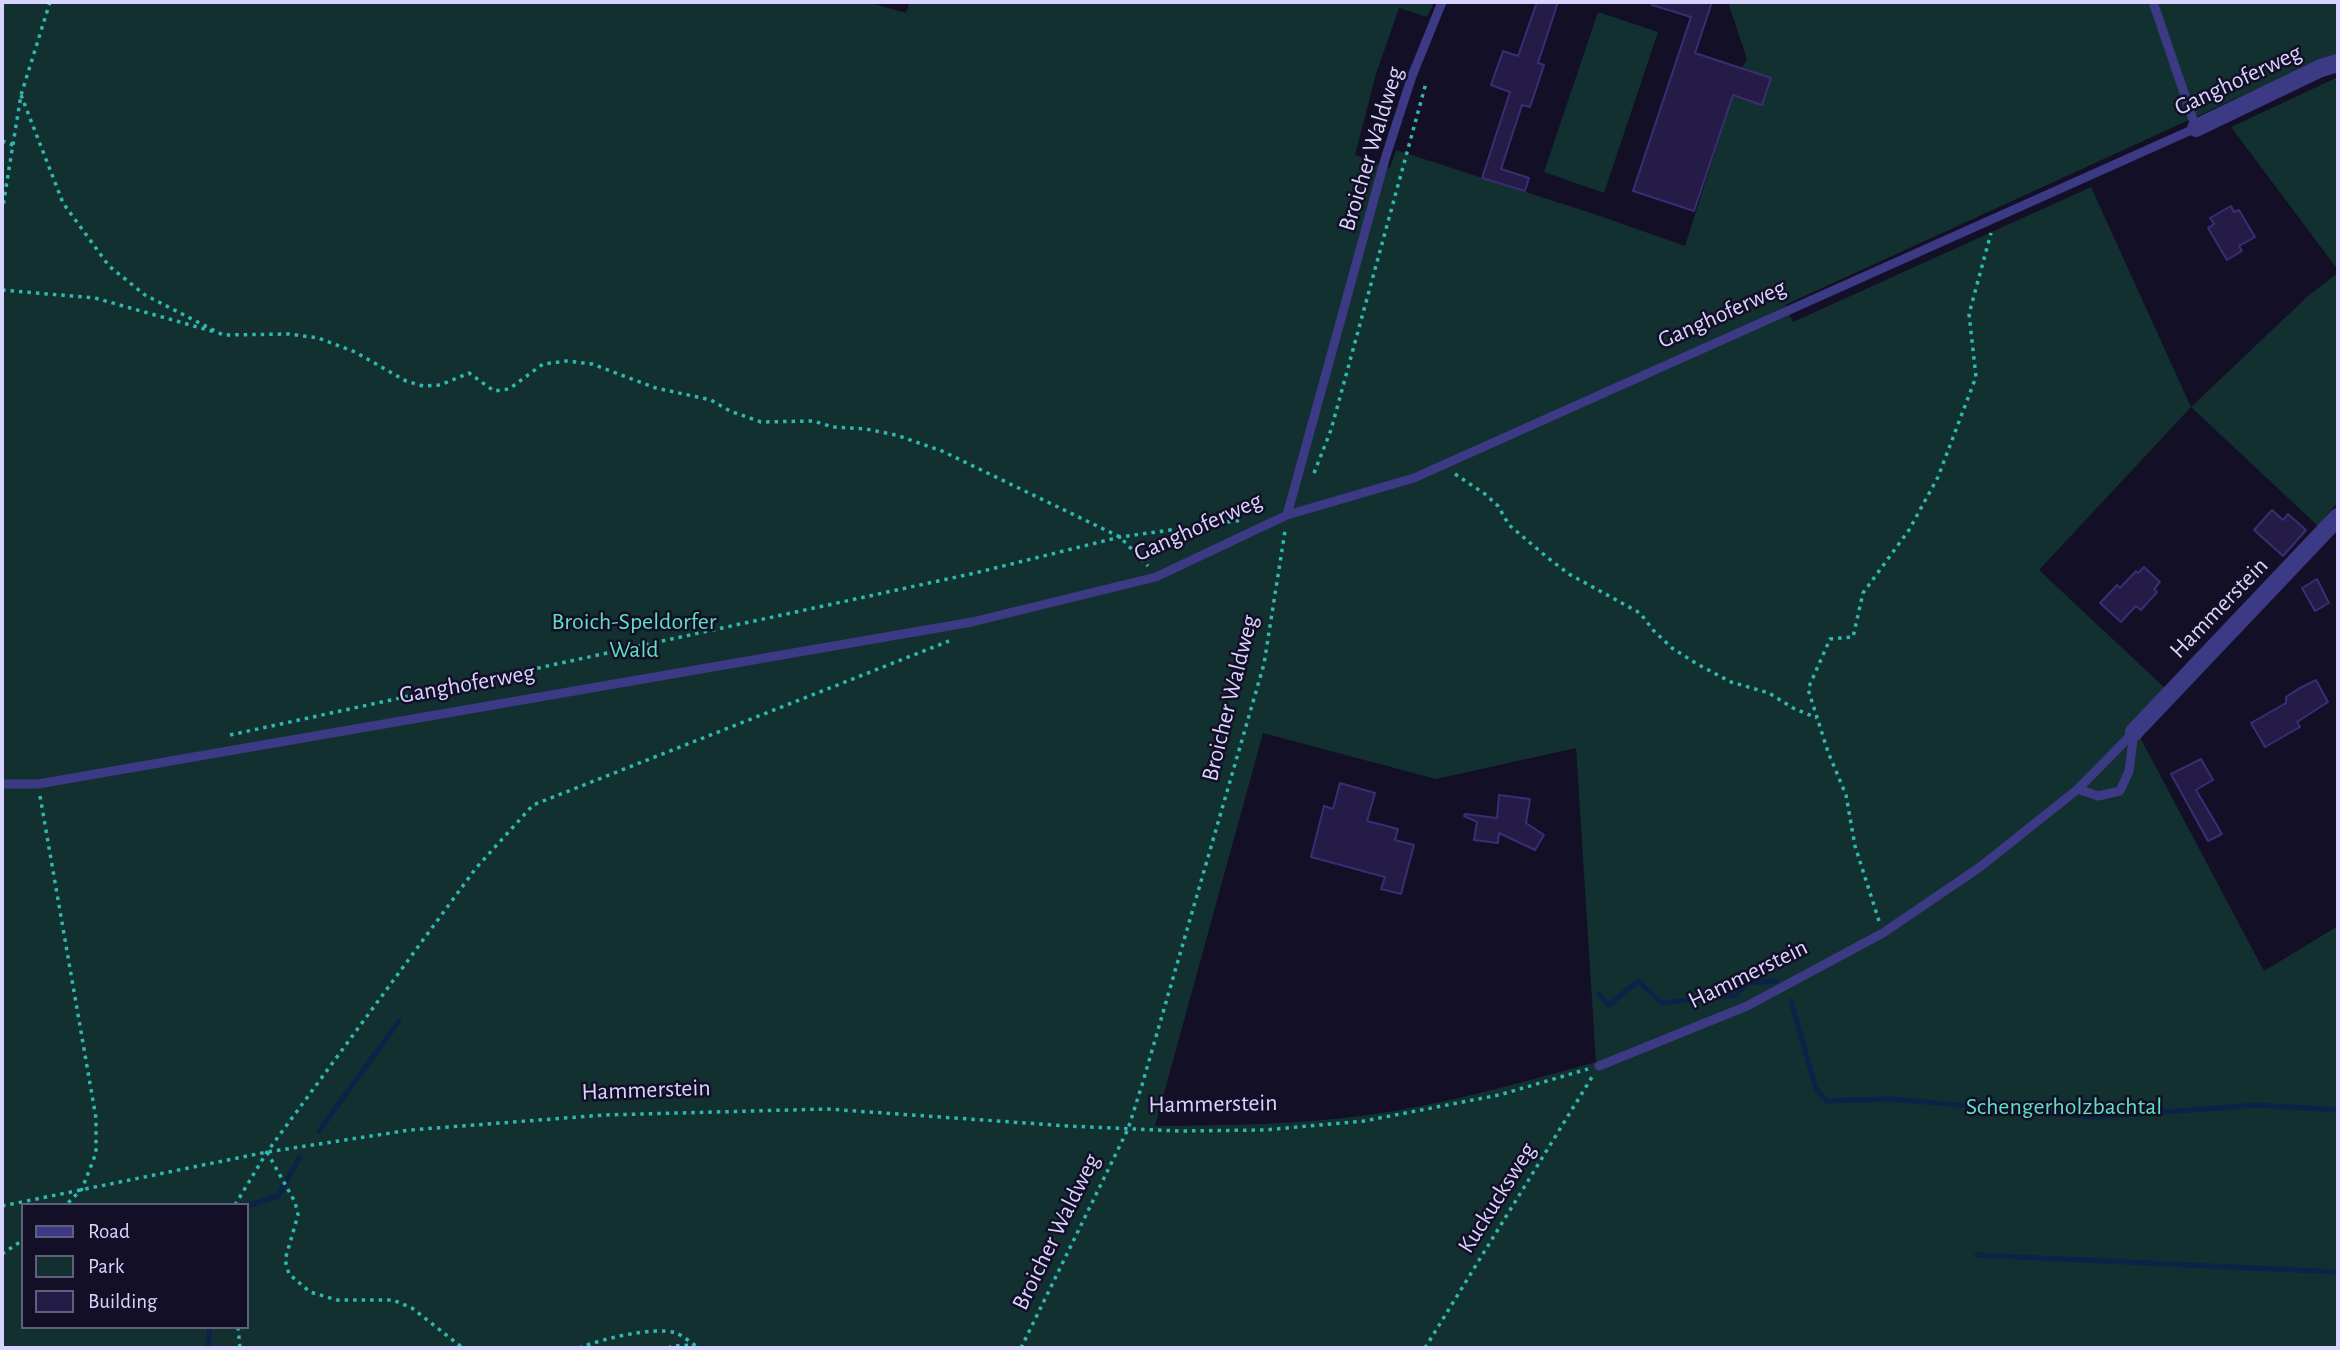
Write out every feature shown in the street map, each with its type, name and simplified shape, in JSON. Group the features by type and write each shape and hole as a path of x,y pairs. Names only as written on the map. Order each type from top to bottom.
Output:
{"street":[{"name":"Ganghoferweg","path":"2196,128 2321,68 2338,63"},
{"name":"Hammerstein","path":"2134,732 2338,517"}],"lane":[{"name":"Broicher Waldweg","path":"1287,515 1385,159 1412,76 1442,2"},
{"path":"2153,2 2196,128"},
{"name":"Ganghoferweg","path":"2,784 38,784 972,622 1156,577 1287,515 1414,478 2196,128"},
{"path":"2078,789 2098,796 2120,791 2129,771 2134,732"},
{"name":"Hammerstein","path":"1599,1066 1747,1006 1883,933 1980,867 2078,789 2134,732"}],"path":[{"path":"2,212 21,95 50,2"},
{"path":"1311,477 1331,430 1427,78"},
{"path":"21,95 63,203 109,266 145,295 223,335"},
{"path":"2,141 13,145"},
{"path":"1883,933 1855,846 1846,795 1828,752 1808,689 1830,639 1853,638 1863,593 1909,530 1938,477 1976,377 1969,314 1995,220"},
{"path":"2,289 95,298 223,335 289,334 318,338 355,352 406,382 423,386 440,385 469,373 494,391 509,389 543,364 567,361 592,364 656,388 711,400 730,411 761,422 813,421 833,427 866,429 896,435 942,451 1120,537 1141,557 1156,577"},
{"path":"1441,466 1464,478 1485,494 1498,506 1509,525 1569,574 1640,613 1672,648 1731,682 1769,694 1817,718"},
{"name":"Broicher Waldweg","path":"1021,1348 1128,1129 1143,1085 1264,664 1287,515"},
{"path":"223,737 975,573 1120,537 1247,520"},
{"path":"236,1203 267,1152 476,869 533,805 960,638 972,622"},
{"path":"38,784 96,1118 96,1153 82,1189 68,1203"},
{"name":"Hammerstein","path":"2,1206 267,1152 410,1130 604,1115 827,1109 1128,1129 1265,1130 1364,1121 1499,1095 1599,1066"},
{"name":"Kuckucksweg","path":"1425,1348 1599,1066"},
{"path":"267,1152 295,1202 298,1215 285,1260 289,1275 310,1292 337,1300 393,1300 412,1307 463,1348"},
{"path":"2,1254 21,1241"},
{"path":"238,1329 240,1348"},
{"path":"579,1348 597,1341 662,1332 677,1334 699,1348"},
{"path":"668,1348 694,1345"},
{"path":"830,1348 837,1348"}],"green space":[{"name":"Broich-Speldorfer Wald","path":"2,2 868,2 906,13 910,2 1434,2 1427,17 1399,8 1376,74 1355,155 1390,168 1396,150 1685,246 1747,59 1728,2 2338,2 2338,54 1785,305 1793,322 2091,187 2191,407 2039,570 2167,690 2134,726 2264,971 2338,926 2338,1348 2,1348","holes":["1263,733 1436,779 1576,748 1596,1062 1455,1099 1368,1115 1289,1123 1155,1126"]},
{"path":"1598,12 1658,32 1604,193 1544,172"},
{"path":"2338,77 2338,270 2231,127"},
{"path":"2338,273 2338,502 2318,526 2191,407 2308,296"}],"building":[{"path":"1537,2 1558,2 1538,63 1544,65 1530,107 1522,105 1501,169 1529,178 1525,191 1482,178 1510,92 1491,85 1503,51 1518,56"},
{"path":"1653,2 1712,2 1695,53 1771,78 1762,105 1733,95 1694,211 1633,191 1691,17 1652,5"},
{"path":"2231,206 2234,212 2239,210 2255,237 2239,246 2242,251 2227,260 2208,228 2214,224 2210,218"},
{"path":"2272,510 2283,520 2288,514 2306,530 2283,556 2254,530"},
{"path":"2144,567 2160,582 2154,589 2157,592 2141,610 2136,606 2121,622 2100,603 2117,585 2120,588 2136,571 2138,573"},
{"path":"2317,579 2329,603 2315,611 2302,588"},
{"path":"2316,680 2328,702 2297,722 2300,727 2265,747 2251,723 2286,703 2286,697"},
{"path":"2201,759 2213,780 2196,790 2222,834 2208,841 2171,774"},
{"path":"1340,783 1375,793 1367,821 1398,829 1395,840 1414,845 1401,894 1381,889 1385,877 1311,857 1324,806 1333,809"},
{"path":"1499,795 1530,799 1526,823 1544,835 1535,850 1499,833 1498,843 1474,840 1477,822 1464,816 1465,814 1497,818"}],"waterway":[{"path":"1599,994 1609,1005 1638,981 1662,1003 1736,995 1747,983 1776,981"},
{"path":"1791,1001 1816,1089 1827,1101 1891,1099 2095,1117 2257,1105 2338,1110"},
{"path":"319,1131 399,1021"},
{"path":"248,1206 278,1196 300,1157"},
{"path":"1977,1255 2338,1272"},
{"path":"208,1348 210,1329"}],"park label":[{"name":"Schengerholzbachtal","path":"2064,1107"}]}
